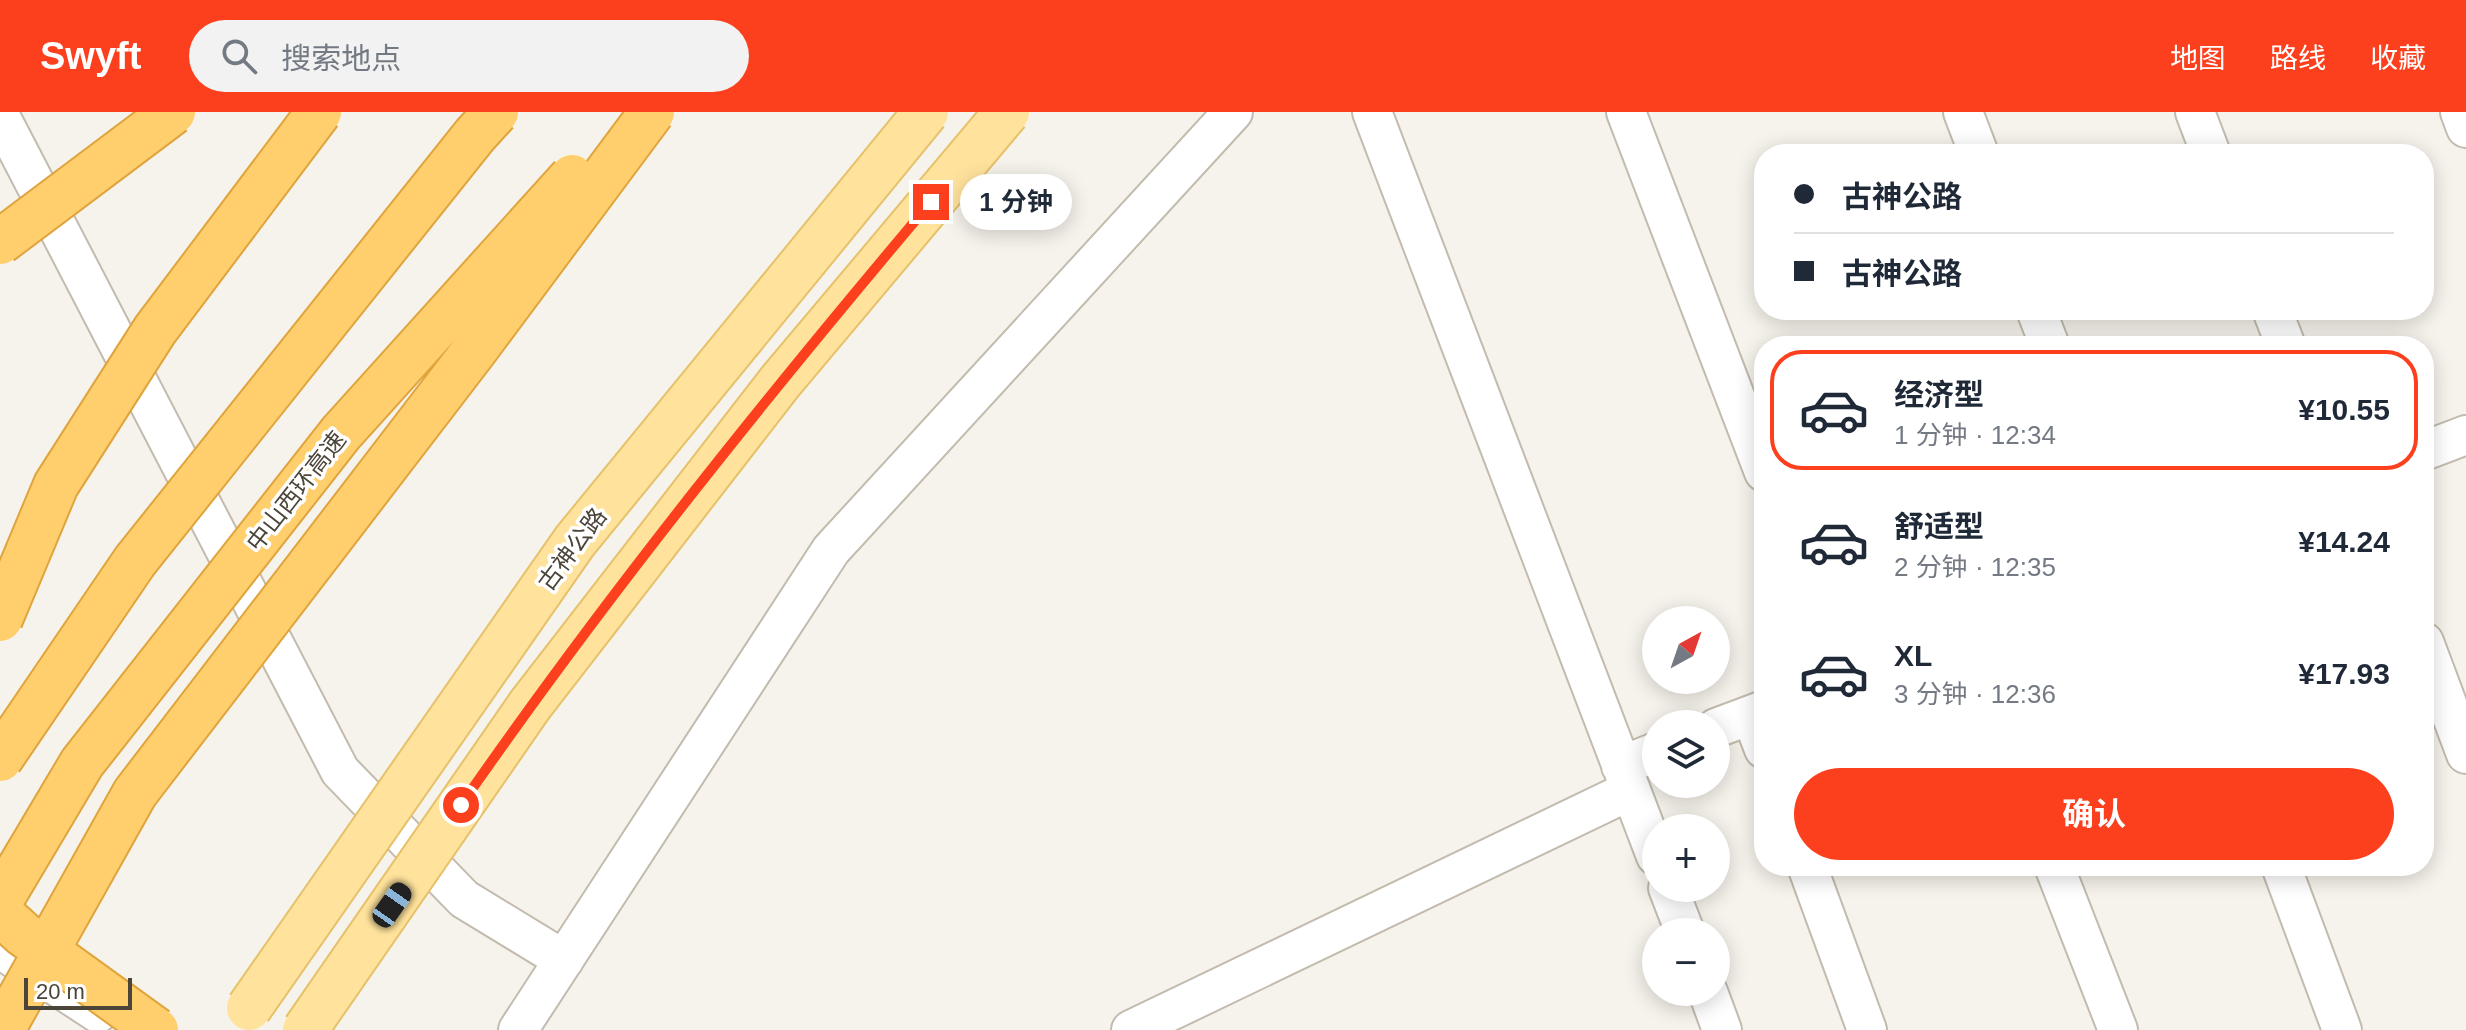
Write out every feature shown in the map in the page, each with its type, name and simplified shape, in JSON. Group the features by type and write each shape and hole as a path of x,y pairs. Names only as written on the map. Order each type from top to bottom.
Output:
{"highway":[{"path":"0,242 173,112"},
{"path":"0,619 56,485 155,330 319,112"},
{"path":"0,759 135,561 496,112"},
{"name":"中山西环高速","path":"0,901 82,763 341,433 631,112"},
{"path":"2,1030 135,793 474,351 652,112"},
{"path":"0,913 23,934 156,1030"}],"main road":[{"name":"古神公路","path":"249,1008 575,541 926,112"},
{"path":"305,1030 530,705 780,382 1007,112"}],"street":[{"path":"518,1030 831,550 1233,112"},
{"path":"1372,112 1636,769 1646,814"},
{"path":"1626,112 1754,446"},
{"path":"1963,112 1975,144"},
{"path":"2195,112 2207,144"},
{"path":"2460,112 2466,128"},
{"path":"0,116 340,771 464,899 564,960"},
{"path":"2434,447 2466,435"},
{"path":"2434,669 2466,754"},
{"path":"1730,727 1754,725"},
{"path":"1131,1030 1636,769"},
{"path":"1811,876 1867,1030"},
{"path":"2058,876 2118,1030"},
{"path":"2285,876 2342,1030"},
{"path":"0,949 125,1030"},
{"path":"1713,1006 1722,1030"}],"route":[{"path":"461,805 530,705 780,382 931,202"}]}
